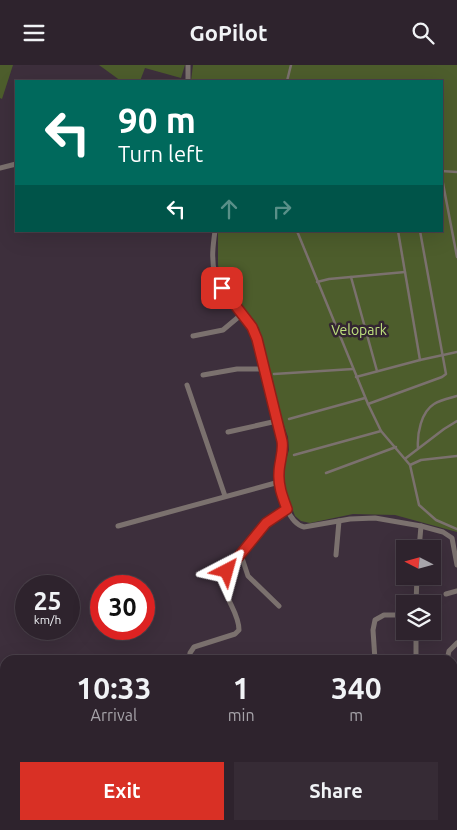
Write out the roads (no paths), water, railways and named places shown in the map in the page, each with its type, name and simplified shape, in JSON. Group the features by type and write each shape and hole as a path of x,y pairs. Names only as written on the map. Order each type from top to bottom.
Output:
{"street":[{"path":"188,65 188,80"},
{"path":"0,168 15,164"},
{"path":"215,232 213,256 215,273 222,288 254,333 283,448 279,482 287,509 293,521 299,526 309,527 339,521 376,519 421,526 443,532 455,539 457,565"},
{"path":"194,336 222,330 242,314"},
{"path":"203,375 237,369 263,369"},
{"path":"187,385 225,496"},
{"path":"228,432 277,421"},
{"path":"118,526 279,482"},
{"path":"190,655 194,647 235,634 239,630 239,623 224,587 223,579 227,571 266,523 287,509"},
{"path":"336,555 339,521"},
{"path":"420,540 421,526"},
{"path":"241,555 248,576 279,606"},
{"path":"446,594 457,591"},
{"path":"375,655 373,630 375,620 384,615 396,615"},
{"path":"416,640 416,654"},
{"path":"448,655 449,651 457,643"}],"lane":[{"path":"287,80 291,65"},
{"path":"443,172 457,172"},
{"path":"443,182 457,257"},
{"path":"297,232 365,398 381,431 410,465 419,505 436,520 457,529"},
{"path":"398,232 420,360"},
{"path":"368,404 444,376 446,371 420,232"},
{"path":"317,283 330,279 405,272"},
{"path":"351,277 377,371"},
{"path":"356,377 457,352"},
{"path":"274,374 353,369"},
{"path":"418,448 418,431 427,411 437,402 457,396"},
{"path":"289,419 365,398"},
{"path":"406,458 457,421"},
{"path":"294,455 381,431"},
{"path":"326,473 396,447"},
{"path":"410,465 421,460 457,456"}],"park label":[{"name":"Velopark","path":"359,330"}]}
